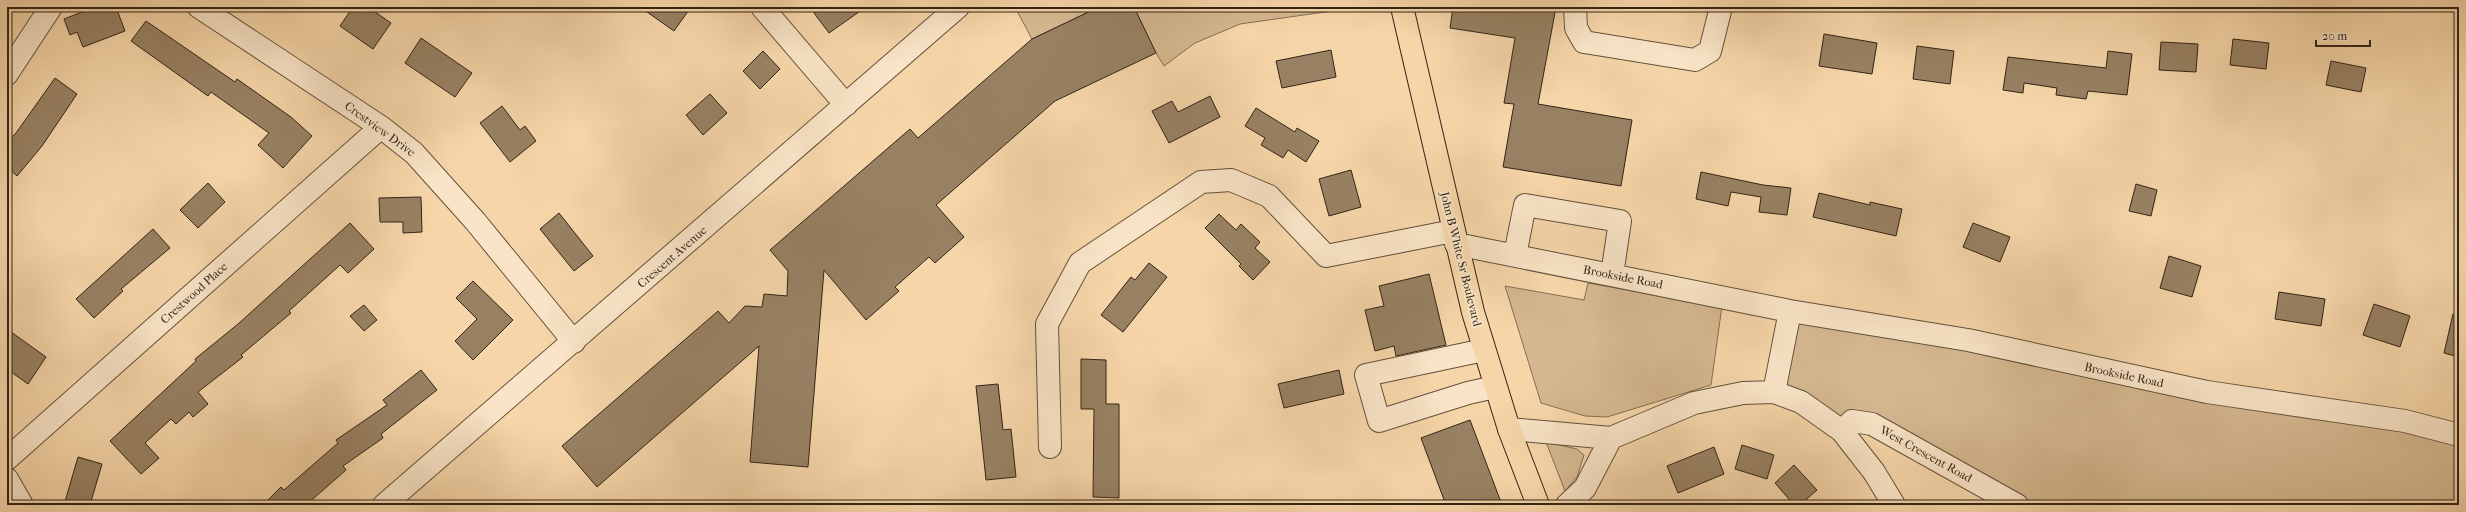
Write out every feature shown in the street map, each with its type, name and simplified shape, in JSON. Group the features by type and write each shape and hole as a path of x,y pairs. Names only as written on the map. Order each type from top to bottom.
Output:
{"main road":[{"name":"John B White Sr Boulevard","path":"1402,7 1455,238 1484,350 1509,430 1538,505"}],"street":[{"path":"7,74 51,7"},
{"name":"Crestview Drive","path":"198,7 381,127 414,153 433,172 574,342"},
{"path":"762,7 846,105"},
{"name":"Crescent Avenue","path":"384,505 574,342 958,7"},
{"path":"1575,7 1576,28 1584,42 1695,60 1710,51 1721,7"},
{"name":"Crestwood Place","path":"7,459 381,127"},
{"path":"1050,447 1047,324 1080,263 1201,182 1231,180 1269,196 1326,256 1455,238"},
{"path":"1515,255 1525,205 1620,221 1612,275"},
{"name":"Brookside Road","path":"1455,238 1515,255 1790,311 1968,340 2207,392 2405,421 2459,434"},
{"path":"1774,392 1790,311"},
{"path":"1484,350 1366,375 1379,421 1468,393 1495,387"},
{"path":"1509,430 1612,438 1694,404 1743,393 1774,392 1801,402 1842,430 1867,462 1894,505"},
{"name":"West Crescent Road","path":"1842,430 1852,422 1872,424 2017,505"},
{"path":"1567,505 1585,488 1612,438"},
{"path":"7,479 22,505"}],"shaded area":[{"path":"1023,7 1099,7 1032,39 1017,11"},
{"path":"1134,7 1345,7 1346,9 1240,24 1195,43 1164,66 1156,53"},
{"path":"1588,283 1722,306 1711,385 1607,417 1585,416 1541,403 1505,286 1584,300"},
{"path":"1790,311 2459,438 2459,505 2011,505 1852,421 1774,392"},
{"path":"1546,442 1577,449 1584,455 1577,477 1565,491"}],"building":[{"path":"95,7 116,7 125,31 83,47 77,32 70,35 64,19"},
{"path":"353,7 368,7 391,23 373,49 340,26"},
{"path":"640,7 691,7 674,31"},
{"path":"823,7 866,7 829,33 814,13"},
{"path":"1099,7 1134,7 1156,53 1055,101 936,205 964,237 935,263 929,257 895,287 899,291 866,320 824,270 808,467 750,462 759,346 597,487 562,446 718,311 729,323 745,306 762,307 764,294 787,296 788,271 770,250 910,129 918,138 1032,39"},
{"path":"1453,7 1556,7 1538,104 1632,120 1621,186 1503,167 1514,104 1504,103 1515,38 1450,28"},
{"path":"146,21 235,82 237,79 291,117 312,136 283,168 258,145 269,133 211,92 208,96 131,41"},
{"path":"1824,34 1877,43 1872,74 1819,66"},
{"path":"421,38 472,73 455,97 405,63"},
{"path":"2233,39 2269,43 2266,69 2230,65"},
{"path":"2161,42 2198,44 2196,72 2159,70"},
{"path":"1917,46 1954,51 1950,84 1913,79"},
{"path":"1331,50 1336,77 1282,88 1276,61"},
{"path":"763,51 780,69 760,89 743,71"},
{"path":"2108,51 2132,54 2127,95 2088,91 2086,99 2056,95 2057,88 2024,83 2023,93 2003,90 2008,57 2106,68"},
{"path":"2331,61 2366,68 2361,92 2326,85"},
{"path":"55,78 77,94 42,146 17,176 7,167 7,142 16,133"},
{"path":"710,94 727,113 703,135 686,115"},
{"path":"1210,96 1220,117 1169,143 1152,111 1172,101 1178,112"},
{"path":"502,106 520,130 525,126 536,141 510,162 480,123"},
{"path":"1256,108 1295,132 1297,128 1319,141 1306,162 1288,150 1283,158 1261,145 1265,138 1245,126"},
{"path":"1351,170 1361,207 1329,216 1319,179"},
{"path":"1701,172 1763,185 1791,188 1787,215 1759,212 1761,197 1731,192 1728,206 1696,199"},
{"path":"208,183 225,202 198,228 180,210"},
{"path":"2136,184 2157,190 2151,216 2129,211"},
{"path":"1819,193 1870,205 1870,202 1902,209 1896,236 1813,217"},
{"path":"421,197 422,232 403,233 403,222 380,222 379,198"},
{"path":"559,213 593,256 574,271 540,229"},
{"path":"1219,214 1236,230 1241,224 1260,242 1255,248 1270,262 1253,280 1239,266 1241,264 1205,228"},
{"path":"350,223 374,249 348,273 340,265 289,311 291,313 241,355 243,357 198,392 208,404 193,417 189,412 176,424 171,419 145,443 159,458 141,474 110,441 196,361 195,359 238,324"},
{"path":"1973,223 2010,237 2000,262 1963,247"},
{"path":"153,229 170,248 121,289 123,291 94,318 76,299"},
{"path":"2169,256 2201,266 2192,297 2160,288"},
{"path":"1149,263 1167,277 1123,332 1101,315 1131,277 1135,280"},
{"path":"1429,274 1446,345 1396,356 1394,346 1375,351 1365,310 1384,306 1379,286"},
{"path":"473,281 513,320 473,360 455,341 477,319 456,298"},
{"path":"2279,292 2325,299 2321,326 2275,319"},
{"path":"2374,304 2410,316 2400,347 2363,335"},
{"path":"364,305 377,320 364,331 350,316"},
{"path":"2453,314 2459,315 2459,357 2444,353"},
{"path":"7,329 46,357 28,384 7,369"},
{"path":"1081,359 1106,360 1106,404 1119,404 1119,498 1093,497 1094,409 1081,409"},
{"path":"421,370 437,390 381,434 383,438 343,466 346,470 306,505 263,505 281,487 284,490 338,443 336,440 387,405 383,400"},
{"path":"1339,370 1344,394 1284,408 1278,384"},
{"path":"998,384 1003,430 1011,429 1016,477 986,480 976,386"},
{"path":"1470,420 1502,505 1446,505 1421,438"},
{"path":"1742,445 1774,455 1767,479 1735,469"},
{"path":"1714,447 1724,474 1678,493 1667,466"},
{"path":"78,457 102,464 90,505 64,505"},
{"path":"1794,465 1817,490 1800,505 1794,505 1775,483"}]}
